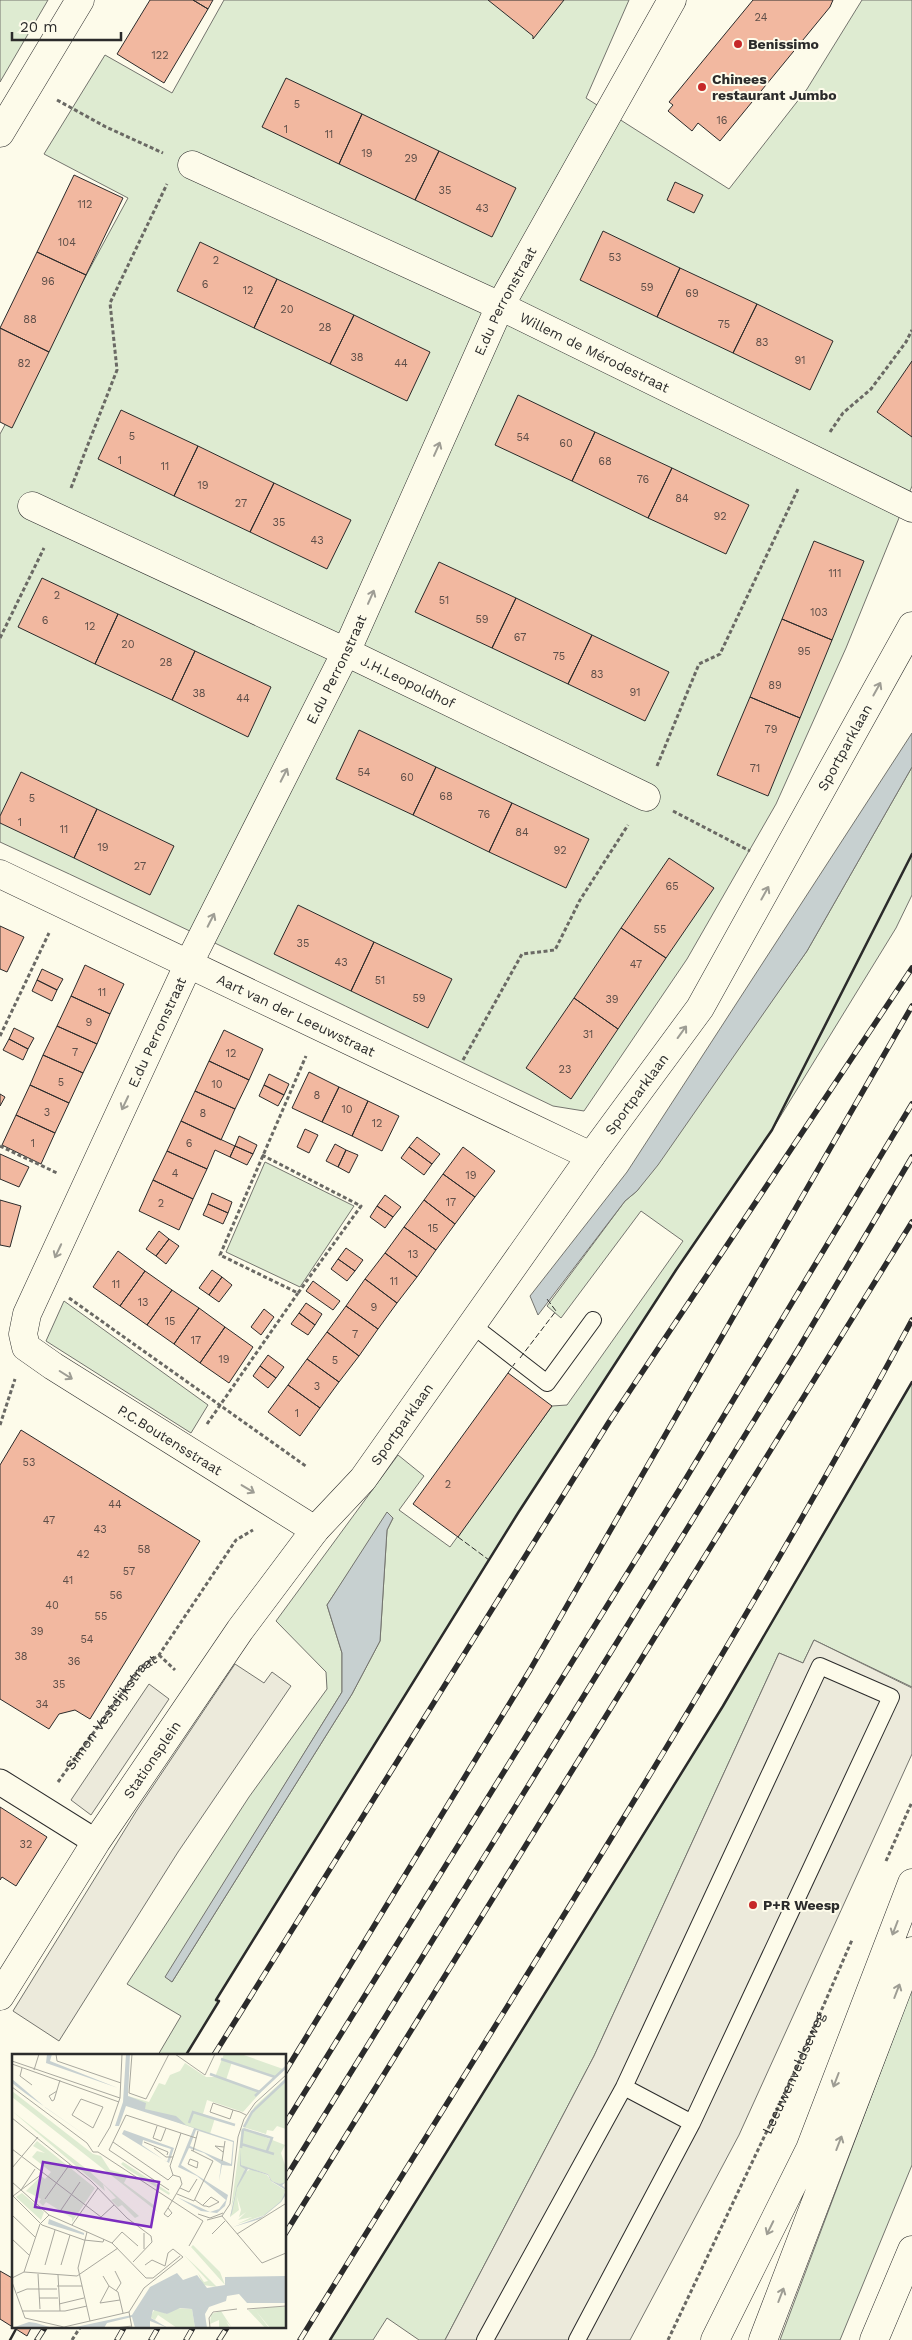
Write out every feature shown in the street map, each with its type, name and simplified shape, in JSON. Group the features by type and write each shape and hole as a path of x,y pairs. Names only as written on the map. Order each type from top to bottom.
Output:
{"street":[{"path":"0,133 80,0"},
{"name":"E.du Perronstraat","path":"26,1347 23,1334 27,1314 45,1280 189,963 346,652 500,306 665,3"},
{"name":"Willem de Mérodestraat","path":"185,163 500,306 912,508"},
{"name":"J.H.Leopoldhof","path":"32,506 346,652 646,797"},
{"name":"Sportparklaan","path":"315,1530 362,1479 591,1156 700,1008 912,626"},
{"name":"Aart van der Leeuwstraat","path":"0,874 591,1156"},
{"name":"P.C.Boutensstraat","path":"26,1347 190,1453 315,1530"},
{"name":"Stationsplein","path":"0,1996 96,1842 240,1630 315,1530"},
{"path":"0,1782 96,1842"},
{"path":"715,2340 810,2149 912,1883"},
{"path":"762,2340 912,1951"},
{"path":"874,2340 912,2250"}],"lane":[{"path":"472,1325 547,1383 593,1320"},
{"path":"485,2340 624,2087 820,1666 891,1697 692,2123 577,2340"},
{"path":"624,2087 692,2123"}],"path":[{"path":"0,638 59,517 117,370 110,303 185,163 106,127 28,84"},
{"path":"462,1062 522,954 555,950 580,900 646,797 699,664 720,654 812,459 843,413 871,389 906,342 912,330"},
{"path":"646,797 756,854"},
{"path":"0,1036 63,903"},
{"path":"0,1025 4,1027"},
{"path":"298,1293 220,1255 319,1025"},
{"path":"0,1146 87,1187"},
{"path":"190,1453 218,1406 361,1206 262,1155"},
{"path":"45,1280 218,1406 307,1467"},
{"path":"1,1424 26,1347"},
{"path":"0,1413 1,1424"},
{"name":"Simon Vestdijkstraat","path":"41,1807 141,1667 159,1655 236,1540 263,1524 280,1508"},
{"path":"885,1864 912,1802"},
{"name":"Leeuwenveldseweg","path":"668,2340 788,2087 854,1936"},
{"path":"72,2340 80,2328"}],"green space":[{"path":"0,0 48,0 0,82"},
{"path":"224,0 629,0 586,98 729,189 807,89 862,0 912,0 912,486 846,648 776,804 687,959 584,1111 553,1106 0,842 0,434 128,198 44,154 105,55 172,93"},
{"path":"912,767 912,895 896,928 772,1130 676,1270 518,1513 216,2000 219,2001 187,2054 159,2054 181,2016 127,1984 249,1797 327,1689 326,1672 276,1621 398,1455 424,1476 399,1510 450,1547 552,1406 567,1405 683,1241 641,1211 561,1318 547,1306 625,1201 637,1191 807,951","holes":["388,1513 393,1518 387,1530 380,1641 352,1694 172,1982 166,1977 342,1692 342,1653 327,1605"]},
{"path":"265,1162 354,1206 300,1287 226,1252"},
{"path":"64,1301 208,1405 191,1433 46,1341"},
{"path":"912,1382 912,1687 814,1640 803,1663 779,1653 594,2056 445,2340 419,2340 387,2318 373,2340 330,2340 723,1706"},
{"path":"912,1988 912,2165 840,2340 780,2340"}],"shaded area":[{"path":"912,733 912,767 807,951 658,1165 637,1191 625,1201 538,1315 530,1296 627,1172"},
{"path":"387,1512 393,1518 387,1530 380,1641 352,1694 172,1982 165,1977 342,1692 342,1653 327,1605"},
{"name":"P+R Weesp","path":"814,1640 912,1688 912,1754 739,2135 630,2340 445,2340 594,2056 779,1653 803,1663"},
{"path":"235,1664 264,1683 272,1672 291,1686 178,1852 59,2041 13,2011 137,1810"},
{"path":"149,1684 169,1699 91,1815 71,1800"}],"building":[{"path":"150,0 193,0 208,9 164,83 117,54"},
{"path":"193,0 213,0 208,9"},
{"path":"488,0 564,0 533,39 533,36"},
{"path":"753,0 833,0 830,7 720,141 698,123 692,131 668,111 673,105 669,102"},
{"path":"286,78 362,114 339,164 262,127"},
{"path":"362,114 439,151 415,200 339,164"},
{"path":"439,151 516,188 492,237 415,200"},
{"path":"74,175 123,198 86,275 37,252"},
{"path":"675,182 703,195 694,213 667,200"},
{"path":"603,231 680,268 657,317 580,280"},
{"path":"200,242 277,279 254,328 177,291"},
{"path":"37,252 86,275 49,352 0,328"},
{"path":"680,268 757,304 733,353 657,317"},
{"path":"277,279 354,315 330,364 254,328"},
{"path":"757,304 833,341 810,390 733,353"},
{"path":"354,315 430,352 407,401 330,364"},
{"path":"0,328 49,352 12,428 0,422"},
{"path":"912,361 912,437 877,412"},
{"path":"518,395 595,432 572,481 495,445"},
{"path":"121,410 198,446 174,496 98,459"},
{"path":"595,432 672,468 648,518 572,481"},
{"path":"198,446 274,483 250,532 174,496"},
{"path":"672,468 749,505 726,554 648,518"},
{"path":"274,483 351,520 327,569 250,532"},
{"path":"814,541 864,561 832,640 782,619"},
{"path":"439,562 516,598 492,648 415,612"},
{"path":"42,578 118,614 95,664 18,627"},
{"path":"516,598 592,635 568,684 492,648"},
{"path":"118,614 195,651 172,700 95,664"},
{"path":"782,619 832,640 800,718 750,697"},
{"path":"592,635 669,672 645,721 568,684"},
{"path":"195,651 271,687 248,737 172,700"},
{"path":"750,697 800,718 768,796 717,775"},
{"path":"359,730 436,767 413,815 336,779"},
{"path":"436,767 512,803 489,852 413,815"},
{"path":"21,772 97,809 74,858 0,823 0,816"},
{"path":"512,803 589,839 566,888 489,852"},
{"path":"97,809 174,846 150,895 74,858"},
{"path":"669,858 714,888 666,958 621,928"},
{"path":"298,905 374,942 351,991 274,954"},
{"path":"0,926 24,937 7,972 0,969"},
{"path":"621,928 666,958 618,1029 574,998"},
{"path":"374,942 452,979 428,1028 351,991"},
{"path":"85,965 124,984 110,1014 71,996"},
{"path":"42,969 63,979 57,990 37,980"},
{"path":"37,980 57,990 52,1001 32,991"},
{"path":"71,996 110,1014 97,1044 57,1026"},
{"path":"574,998 618,1029 571,1099 526,1068"},
{"path":"57,1026 97,1044 83,1073 43,1055"},
{"path":"14,1028 34,1038 28,1049 9,1039"},
{"path":"224,1030 263,1049 249,1080 209,1061"},
{"path":"9,1039 28,1049 23,1060 3,1050"},
{"path":"43,1055 83,1073 69,1103 30,1085"},
{"path":"209,1061 249,1080 235,1109 195,1091"},
{"path":"309,1072 339,1087 322,1122 292,1108"},
{"path":"269,1074 289,1084 284,1095 264,1085"},
{"path":"30,1085 69,1103 55,1133 16,1115"},
{"path":"264,1085 284,1095 278,1106 259,1096"},
{"path":"339,1087 368,1101 352,1136 322,1122"},
{"path":"195,1091 235,1109 221,1140 181,1121"},
{"path":"0,1094 5,1097 0,1106"},
{"path":"368,1101 399,1116 382,1151 352,1136"},
{"path":"16,1115 55,1133 41,1164 2,1145"},
{"path":"181,1121 235,1146 230,1157 215,1150 207,1169 167,1151"},
{"path":"305,1129 318,1135 309,1153 297,1147"},
{"path":"239,1136 257,1145 253,1154 235,1146"},
{"path":"417,1137 440,1154 432,1164 409,1147"},
{"path":"335,1144 346,1150 338,1167 326,1161"},
{"path":"235,1146 253,1154 247,1165 230,1157"},
{"path":"409,1147 432,1164 424,1175 401,1158"},
{"path":"463,1147 495,1171 475,1197 443,1174"},
{"path":"346,1150 358,1155 349,1173 338,1167"},
{"path":"167,1151 207,1169 193,1199 153,1180"},
{"path":"0,1154 29,1167 19,1187 0,1179"},
{"path":"443,1174 475,1197 455,1224 424,1200"},
{"path":"153,1180 193,1199 179,1230 139,1211"},
{"path":"212,1193 232,1202 228,1213 208,1204"},
{"path":"385,1195 401,1207 393,1217 377,1206"},
{"path":"0,1200 21,1206 10,1247 0,1245"},
{"path":"424,1200 455,1224 436,1250 404,1227"},
{"path":"208,1204 228,1213 223,1224 203,1215"},
{"path":"377,1206 393,1217 385,1228 370,1217"},
{"path":"404,1227 436,1250 417,1277 385,1253"},
{"path":"159,1231 169,1239 156,1256 146,1249"},
{"path":"169,1239 179,1246 166,1264 156,1256"},
{"path":"346,1248 363,1260 355,1271 338,1259"},
{"path":"118,1251 145,1271 120,1306 93,1287"},
{"path":"385,1253 417,1277 397,1303 365,1279"},
{"path":"338,1259 355,1271 347,1281 331,1269"},
{"path":"212,1270 222,1277 209,1295 199,1288"},
{"path":"145,1271 172,1290 147,1325 120,1306"},
{"path":"222,1277 232,1285 219,1302 209,1295"},
{"path":"365,1279 397,1303 378,1329 346,1306"},
{"path":"313,1281 340,1301 333,1310 306,1291"},
{"path":"172,1290 199,1308 174,1344 147,1325"},
{"path":"306,1303 322,1314 315,1325 299,1313"},
{"path":"346,1306 378,1329 359,1356 327,1332"},
{"path":"199,1308 225,1327 200,1363 174,1344"},
{"path":"264,1309 274,1317 261,1335 251,1327"},
{"path":"299,1313 315,1325 308,1335 291,1324"},
{"path":"225,1327 253,1347 229,1383 200,1363"},
{"path":"327,1332 359,1356 339,1382 307,1359"},
{"path":"268,1355 284,1367 276,1378 260,1366"},
{"path":"307,1359 339,1382 320,1408 288,1385"},
{"path":"260,1366 276,1378 268,1388 253,1376"},
{"path":"508,1373 552,1406 458,1537 413,1504"},
{"path":"288,1385 320,1408 300,1436 268,1412"},
{"path":"21,1430 200,1541 90,1719 75,1710 59,1714 49,1729 0,1699 0,1465"},
{"path":"0,1807 47,1837 16,1886 2,1877 0,1880"},
{"path":"0,2271 12,2278 12,2327 0,2319"},
{"path":"14,2328 31,2328 27,2336"}],"railway":[{"path":"215,2054 609,1422 912,968"},
{"path":"286,2070 530,1670 912,1006"},
{"path":"286,2122 679,1490 912,1104"},
{"path":"286,2177 797,1351 912,1157"},
{"path":"286,2232 912,1222"},
{"path":"300,2340 614,1835 691,1707 840,1450 912,1320"},
{"path":"37,2340 45,2328"},
{"path":"117,2340 124,2328"},
{"path":"151,2340 158,2328"},
{"path":"186,2340 193,2328"},
{"path":"219,2340 227,2328"}],"fence":[{"path":"520,1358 556,1311 547,1299"},
{"path":"508,1373 515,1363"},
{"path":"458,1537 489,1560"}],"wall":[{"path":"187,2054 219,2001 216,2000 518,1513 676,1270 772,1130 912,854"},
{"path":"330,2340 723,1706 912,1382"},
{"path":"10,2340 16,2329"}],"place":[{"name":"Benissimo","path":"738,44"},
{"name":"Chinees restaurant Jumbo","path":"702,87"},
{"name":"P+R Weesp","path":"753,1905"}]}
